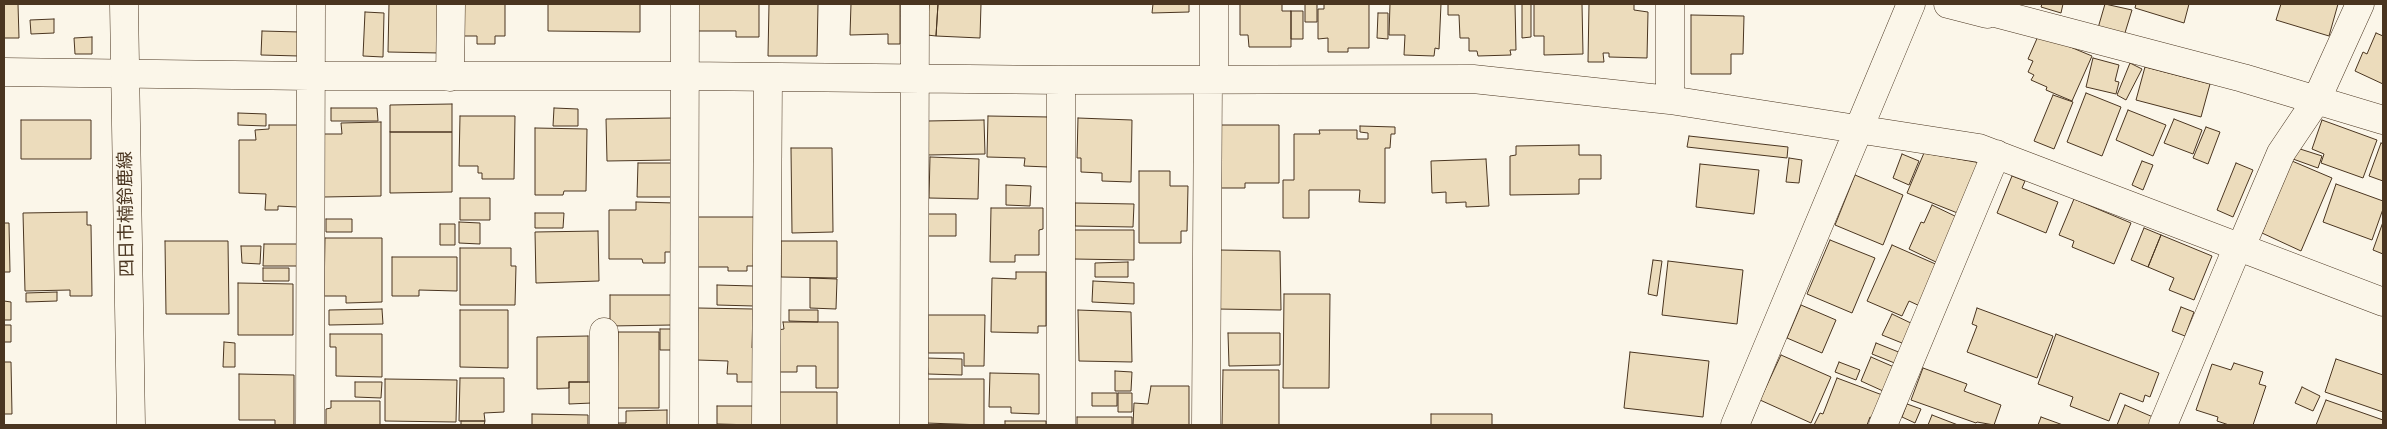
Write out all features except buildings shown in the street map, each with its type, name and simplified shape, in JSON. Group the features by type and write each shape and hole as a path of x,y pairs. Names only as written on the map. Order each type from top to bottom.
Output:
{"street":[{"name":"四日市楠鈴鹿線","path":"124,4 131,425"},
{"path":"310,425 311,4"},
{"path":"450,77 451,4"},
{"path":"684,425 685,4"},
{"path":"914,425 915,4"},
{"path":"1206,425 1211,79 1214,4"},
{"path":"1670,4 1670,100"},
{"path":"1735,425 1849,126 1911,4"},
{"path":"1948,4 1988,14 1991,12 2244,78 2383,120"},
{"path":"2163,425 2281,153 2316,101 2360,4"},
{"path":"4,72 310,76 686,76 1061,80 1472,78 1670,100 1849,126 1978,148 2240,246 2383,302"},
{"path":"766,425 768,77"},
{"path":"1061,80 1061,425"},
{"path":"1883,425 1996,154"},
{"path":"604,332 604,425"}]}
